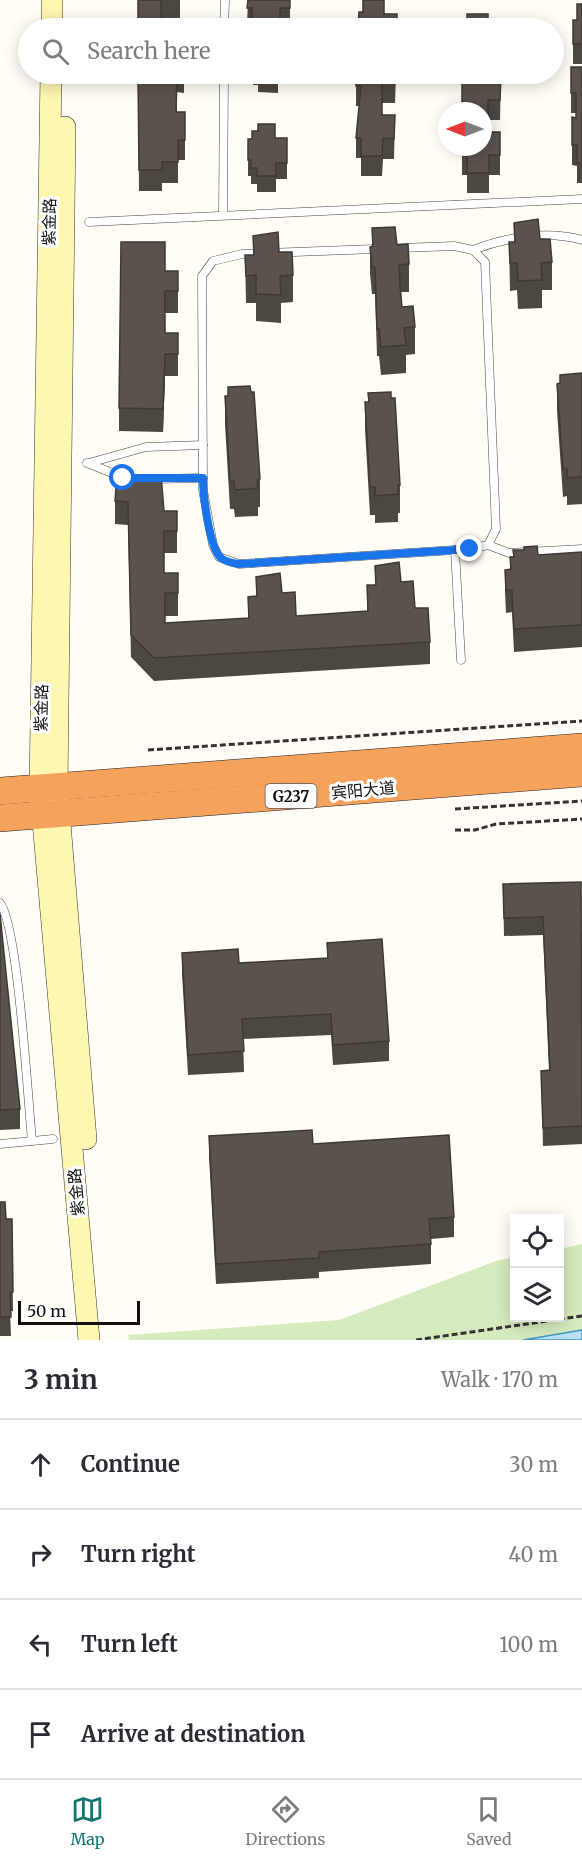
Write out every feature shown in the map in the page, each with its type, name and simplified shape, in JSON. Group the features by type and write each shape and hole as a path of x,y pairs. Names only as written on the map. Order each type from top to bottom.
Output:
{"highway":[{"name":"宾阳大道","path":"0,791 582,747"},
{"name":"宾阳大道","path":"0,818 582,773"}],"street":[{"path":"52,0 52,18"},
{"path":"66,0 66,18"},
{"name":"紫金路","path":"51,84 49,787 89,1340"},
{"name":"紫金路","path":"49,787 65,84"},
{"name":"紫金路","path":"51,815 102,1340"}],"lane":[{"path":"224,18 225,0"},
{"path":"223,216 224,84"},
{"path":"89,222 582,199"},
{"path":"582,240 568,236 522,237 473,250 454,246 242,254 213,261 202,276 203,478 213,545 219,557 239,564 455,550 488,545 509,553 582,549"},
{"path":"473,250 485,262 496,529 488,545"},
{"path":"202,446 146,447 87,464 123,478 203,478"},
{"path":"455,550 461,660"},
{"path":"0,903 6,910 14,958 32,1141"},
{"path":"0,1144 53,1139"}],"path":[{"path":"148,750 582,721"},
{"path":"455,809 582,801"},
{"path":"455,830 475,830 496,824 582,819"},
{"path":"416,1340 582,1316"}],"green space":[{"path":"582,1244 582,1340 129,1340 128,1335 339,1320 496,1261 510,1258 510,1322 564,1322 564,1248"}],"water":[{"path":"582,1330 582,1340 523,1340"}],"building":[{"path":"138,0 161,0 161,18 138,18"},
{"path":"248,0 290,0 290,8 280,8 280,18 252,18 252,8 247,8"},
{"path":"363,0 384,0 384,14 397,14 397,18 359,18 359,12 363,12"},
{"path":"577,4 582,4 582,44 573,44 573,20 577,20"},
{"path":"467,14 488,14 488,18 467,18"},
{"path":"571,67 582,67 582,163 577,163 577,145 572,145 572,117 576,118 576,93 571,93"},
{"path":"138,84 177,84 176,112 185,112 185,140 178,140 178,162 162,162 162,170 139,170"},
{"path":"356,84 382,84 382,115 395,115 394,139 383,138 382,156 361,156 361,138 356,138 361,86 356,86"},
{"path":"462,84 501,84 500,100 488,100 488,102 462,102"},
{"path":"258,124 275,124 275,138 287,138 287,163 276,163 276,176 257,176 257,168 251,168 251,160 248,160 248,139 252,139 252,131 258,131"},
{"path":"492,132 500,132 500,155 492,155"},
{"path":"467,156 489,156 489,173 467,173"},
{"path":"538,219 540,239 550,239 552,262 541,263 542,280 518,281 517,263 510,263 509,242 515,242 514,223"},
{"path":"395,227 397,245 408,244 409,264 399,265 400,286 402,307 413,306 415,327 404,328 406,345 381,347 379,329 377,329 375,267 372,267 370,247 373,246 372,228"},
{"path":"278,232 279,252 292,252 293,275 280,276 281,295 256,294 256,275 246,276 245,255 254,255 253,236"},
{"path":"121,242 165,242 165,271 178,271 178,291 165,291 165,333 178,333 178,354 165,354 163,409 119,408"},
{"path":"582,373 582,477 567,478 567,469 563,469 557,384 560,383 560,375"},
{"path":"250,386 251,392 254,392 260,479 257,480 258,488 235,490 234,481 230,482 225,396 228,396 228,387"},
{"path":"391,392 391,398 395,398 400,485 398,485 398,494 375,496 375,487 370,487 365,402 369,402 368,393"},
{"path":"117,475 161,475 164,511 177,511 177,531 164,531 164,573 178,573 178,593 165,593 165,623 249,618 248,597 257,596 256,577 280,573 282,593 295,592 296,616 368,611 367,585 376,585 375,566 399,562 401,582 413,581 415,608 428,608 430,642 154,658 131,635 128,502 115,501"},
{"path":"537,546 538,555 582,552 582,625 514,629 512,590 506,590 505,570 511,569 510,557 514,557 513,550 524,550 524,547"},
{"path":"581,882 582,1126 543,1128 541,1071 550,1070 543,917 504,918 503,884"},
{"path":"0,914 20,1109 0,1110"},
{"path":"382,939 389,1041 333,1045 331,1014 242,1019 244,1051 188,1055 182,953 238,949 239,963 328,958 327,943"},
{"path":"312,1130 313,1144 449,1135 454,1217 429,1219 431,1244 319,1252 319,1258 216,1264 209,1136"},
{"path":"0,1202 5,1202 6,1219 12,1219 11,1317 0,1317"}],"route":[{"path":"123,478 203,478 213,545 219,557 228,562 239,564 470,549"}]}
